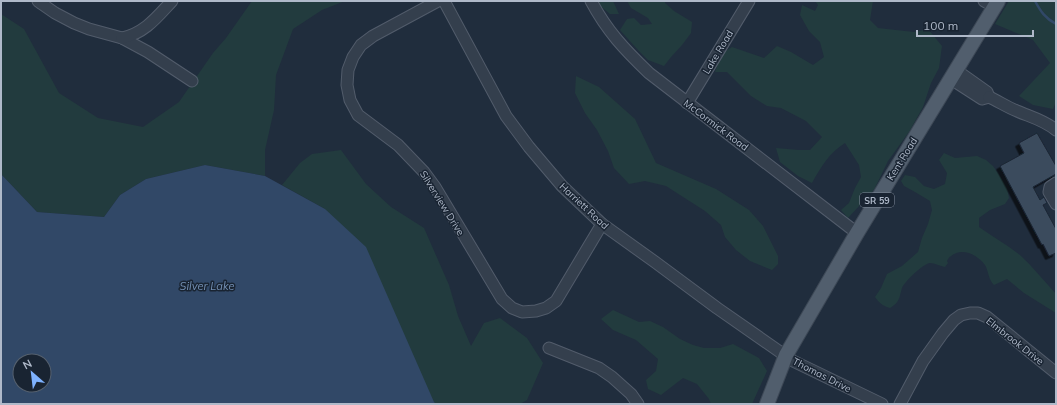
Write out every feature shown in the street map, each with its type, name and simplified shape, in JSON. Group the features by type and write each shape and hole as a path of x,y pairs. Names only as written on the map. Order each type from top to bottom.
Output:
{"main road":[{"name":"Kent Road","path":"767,404 786,355 857,233 953,74 992,3"}],"street":[{"path":"38,1 74,23 89,29 122,38 148,52 192,81"},
{"path":"122,38 130,36 148,26 172,1"},
{"name":"Silverview Drive","path":"438,1 373,36 361,45 353,57 348,70 347,86 350,100 358,115 398,145 424,172 435,187 502,299 512,308 522,312 536,311 546,308 556,301 573,270 602,224"},
{"name":"Harriett Road","path":"444,1 506,116 529,147 562,186 602,224 717,308 786,355"},
{"name":"McCormick Road","path":"591,1 608,29 649,73 857,233"},
{"name":"Lake Road","path":"687,102 749,1"},
{"path":"953,74 982,99 989,97 1017,111 1049,124 1056,130"},
{"path":"1056,183 1050,187 1049,192 1056,204"},
{"name":"Elmbrook Drive","path":"900,404 923,361 943,333 954,320 970,313 978,313 987,317 1056,373"},
{"path":"549,348 599,368 612,377 631,394 638,404"},
{"name":"Thomas Drive","path":"786,355 793,361 816,373 882,404"}],"green space":[{"path":"252,1 345,1 322,10 293,29 276,75 274,110 265,150 265,176 205,165 146,179 120,195 104,217 37,212 1,174 1,14 24,29 59,93 98,118 143,127 179,102"},
{"path":"596,1 613,1 619,14 610,14"},
{"path":"627,1 665,1 665,3 674,11 692,22 691,33 664,66 648,60 620,30 627,19 634,18 641,25 652,24 648,18 631,8"},
{"path":"815,1 873,1 870,20 878,28 914,32 928,29 942,46 939,68 931,83 923,107 909,132 888,161 874,190 848,218 841,210 849,203 861,177 859,165 845,143 834,151 822,166 812,183 798,176 780,162 776,148 810,150 822,137 806,121 781,108 767,106 751,96 727,72 715,72 721,54 732,47 764,58 777,46 791,52 813,65 824,57 820,42 809,31 800,15 802,5 815,11 818,5"},
{"path":"1009,1 1056,1 1056,102 1053,109 1033,105 1019,96 1050,63 1033,40 995,24"},
{"path":"576,76 599,87 635,119 656,163 716,189 749,210 763,226 778,256 778,264 772,270 750,261 736,250 725,237 721,225 705,211 666,186 645,181 629,184 614,168 608,151 575,93"},
{"path":"341,150 366,184 391,207 424,228 449,285 458,316 471,346 484,323 500,318 527,338 543,363 527,400 520,404 436,404 434,402 325,209 282,185 300,163 312,154"},
{"path":"944,153 955,158 977,156 986,160 993,166 1000,176 1007,188 1009,198 1005,204 990,210 979,218 979,227 1020,255 1056,294 1056,313 1024,293 1007,279 994,285 982,261 974,255 965,252 955,253 950,256 945,267 934,263 927,264 910,277 902,288 897,302 890,308 881,304 875,297 887,274 902,266 918,252 932,210 930,201 904,186 901,181 905,175 915,177 924,186 934,189 945,184 947,173 939,160"},
{"path":"613,310 639,322 650,321 693,345 704,348 720,348 733,344 759,358 767,371 752,404 711,404 709,399 697,384 683,378 661,395 648,389 646,380 656,371 658,359 636,340 613,330 601,319"}],"water":[{"name":"Silver Lake","path":"205,165 265,176 325,209 366,247 436,404 1,404 1,174 37,212 104,217 120,195 146,179"}],"building":[{"path":"1037,133 1056,166 1056,174 1033,187 1040,200 1044,197 1047,203 1043,205 1056,229 1056,253 1049,256 1000,166 1024,153 1019,143"}],"waterway":[{"path":"1035,1 1044,14 1056,24"}]}
